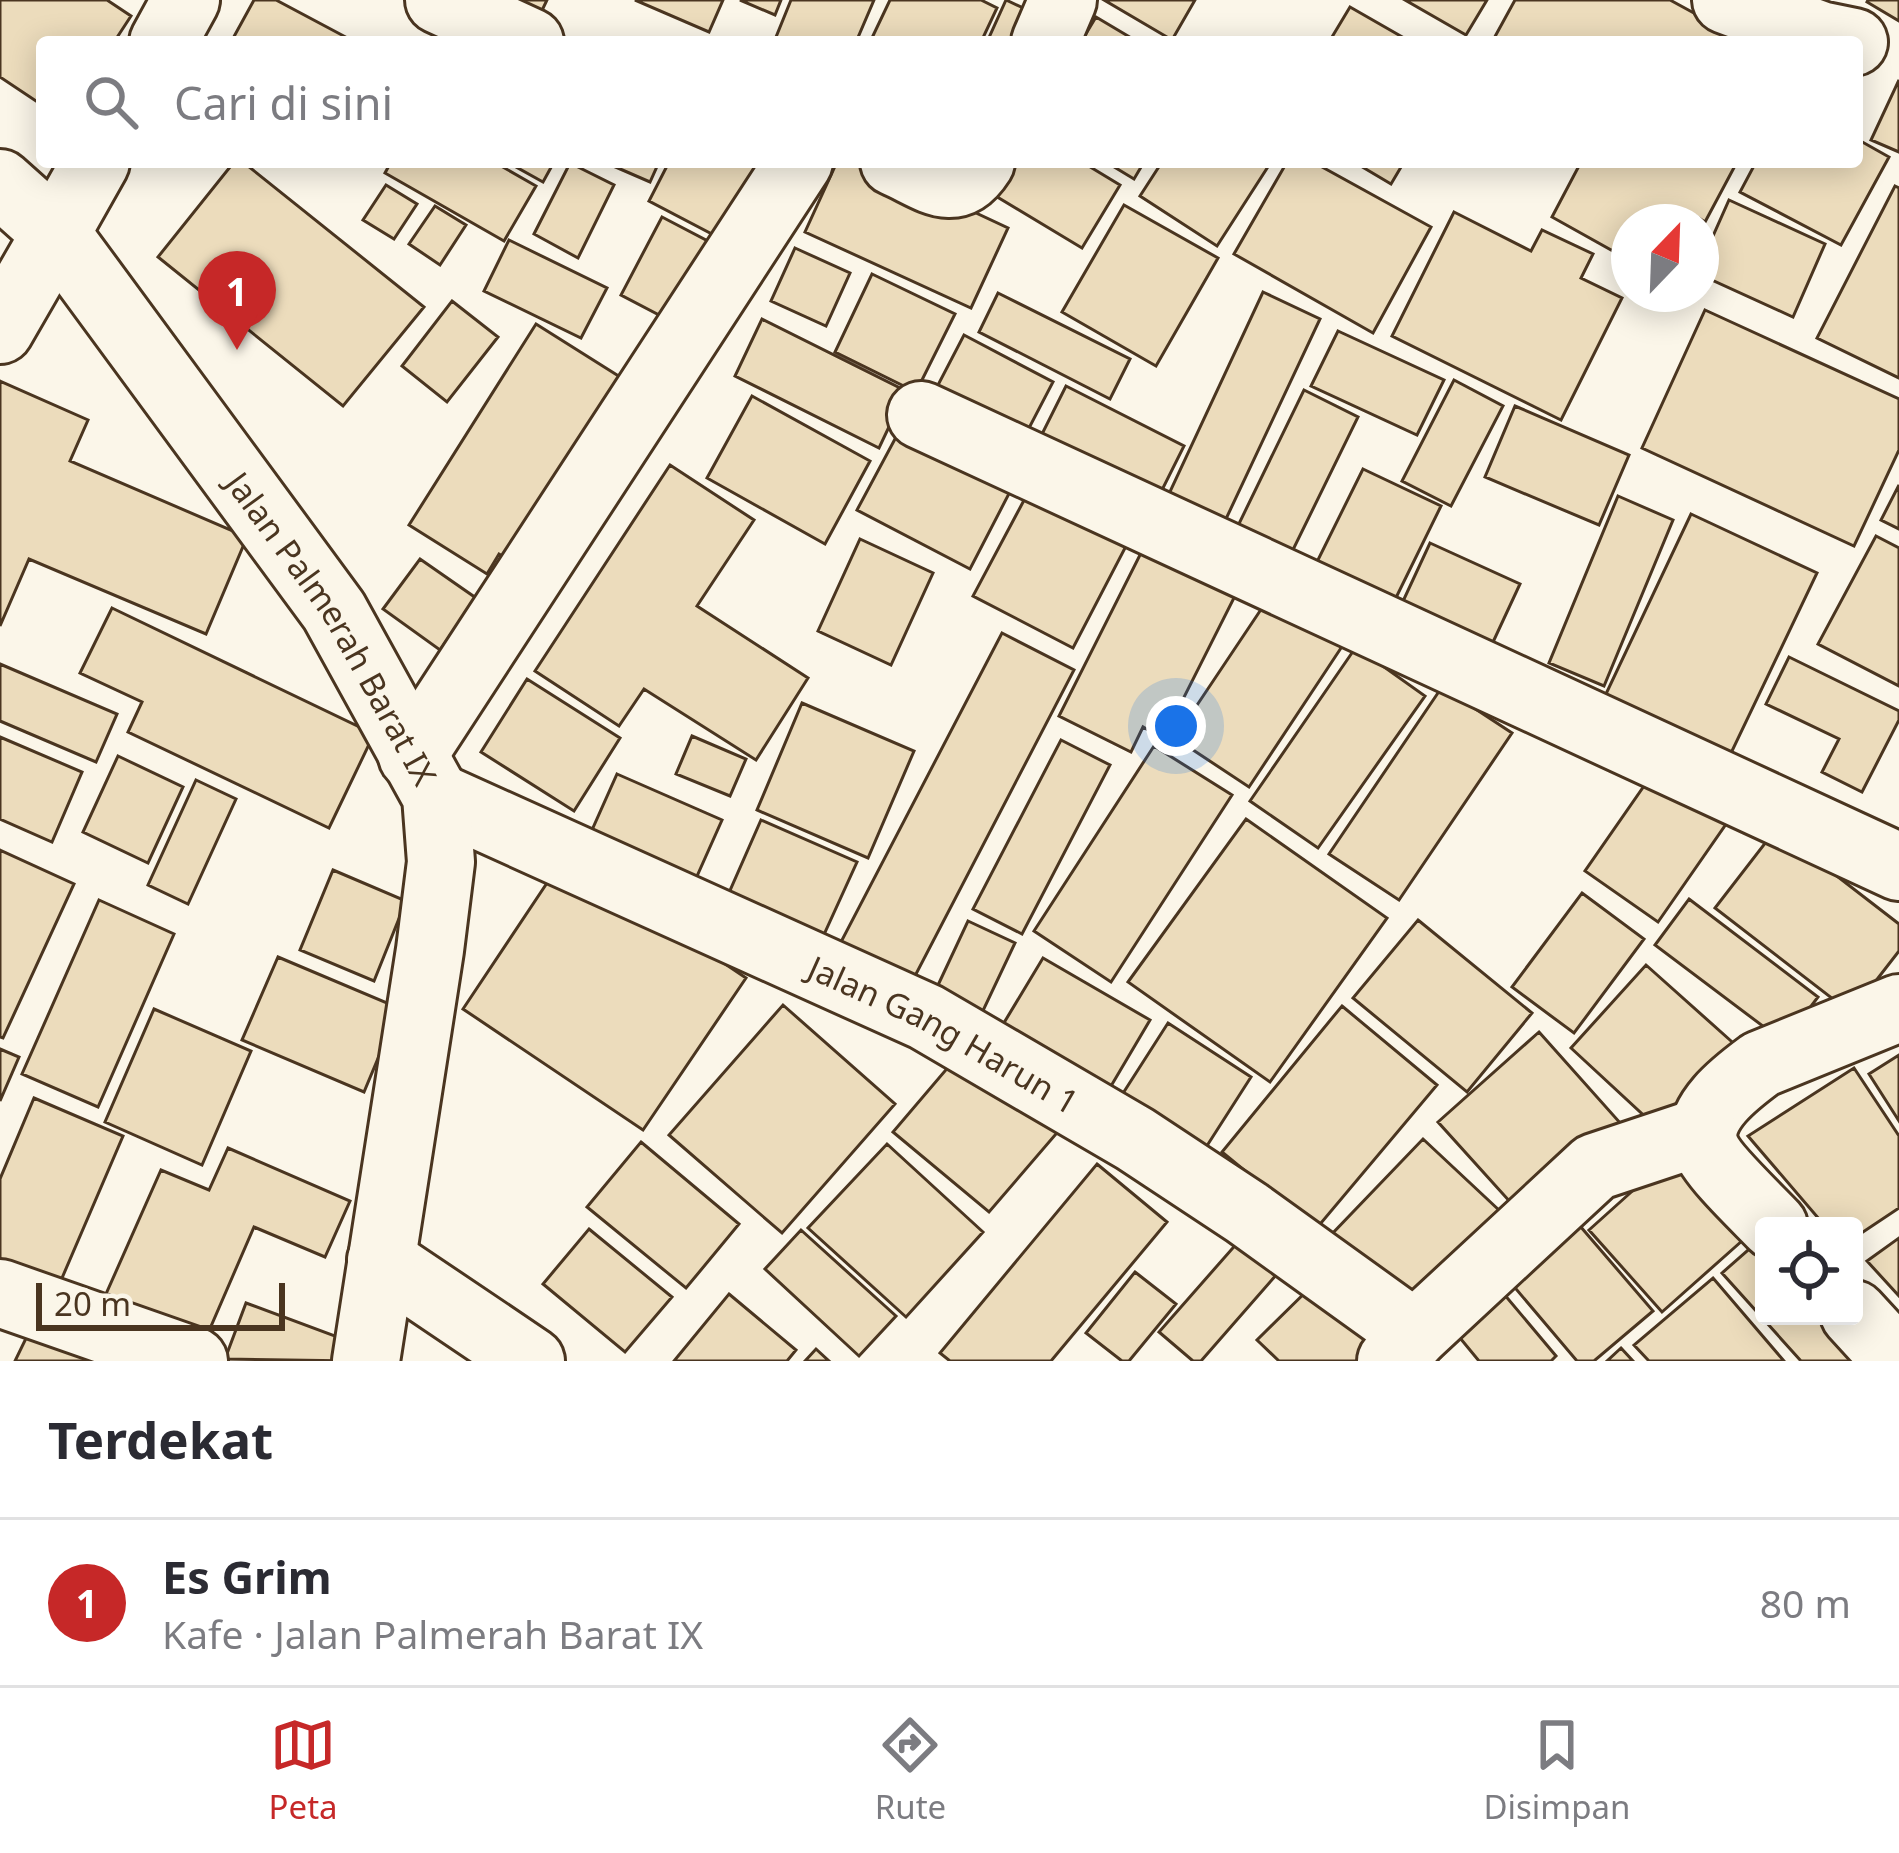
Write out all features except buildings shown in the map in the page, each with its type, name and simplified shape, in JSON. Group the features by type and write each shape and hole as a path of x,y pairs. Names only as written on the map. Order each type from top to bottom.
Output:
{"street":[{"path":"166,36 186,0"},
{"path":"439,0 517,36"},
{"path":"1048,36 1063,0"},
{"path":"1726,0 1825,36"},
{"path":"1863,45 1899,58"},
{"path":"0,330 93,168"},
{"path":"424,776 795,168"},
{"path":"908,168 950,186 963,183 976,168"},
{"name":"Jalan Palmerah Barat IX","path":"0,183 56,233 334,610 424,776 441,862 366,1361"},
{"path":"921,415 1899,867"},
{"name":"Jalan Gang Harun 1","path":"424,776 926,1017 1135,1139 1247,1213 1403,1347"},
{"path":"1766,1217 1705,1150 1703,1131 1710,1113 1761,1064 1899,1008"},
{"path":"1403,1347 1595,1167 1703,1131"},
{"path":"380,1260 531,1361"},
{"path":"0,1293 194,1361"},
{"path":"1863,1324 1897,1361"}],"place":[{"name":"Es Grim","path":"237,350"}]}
